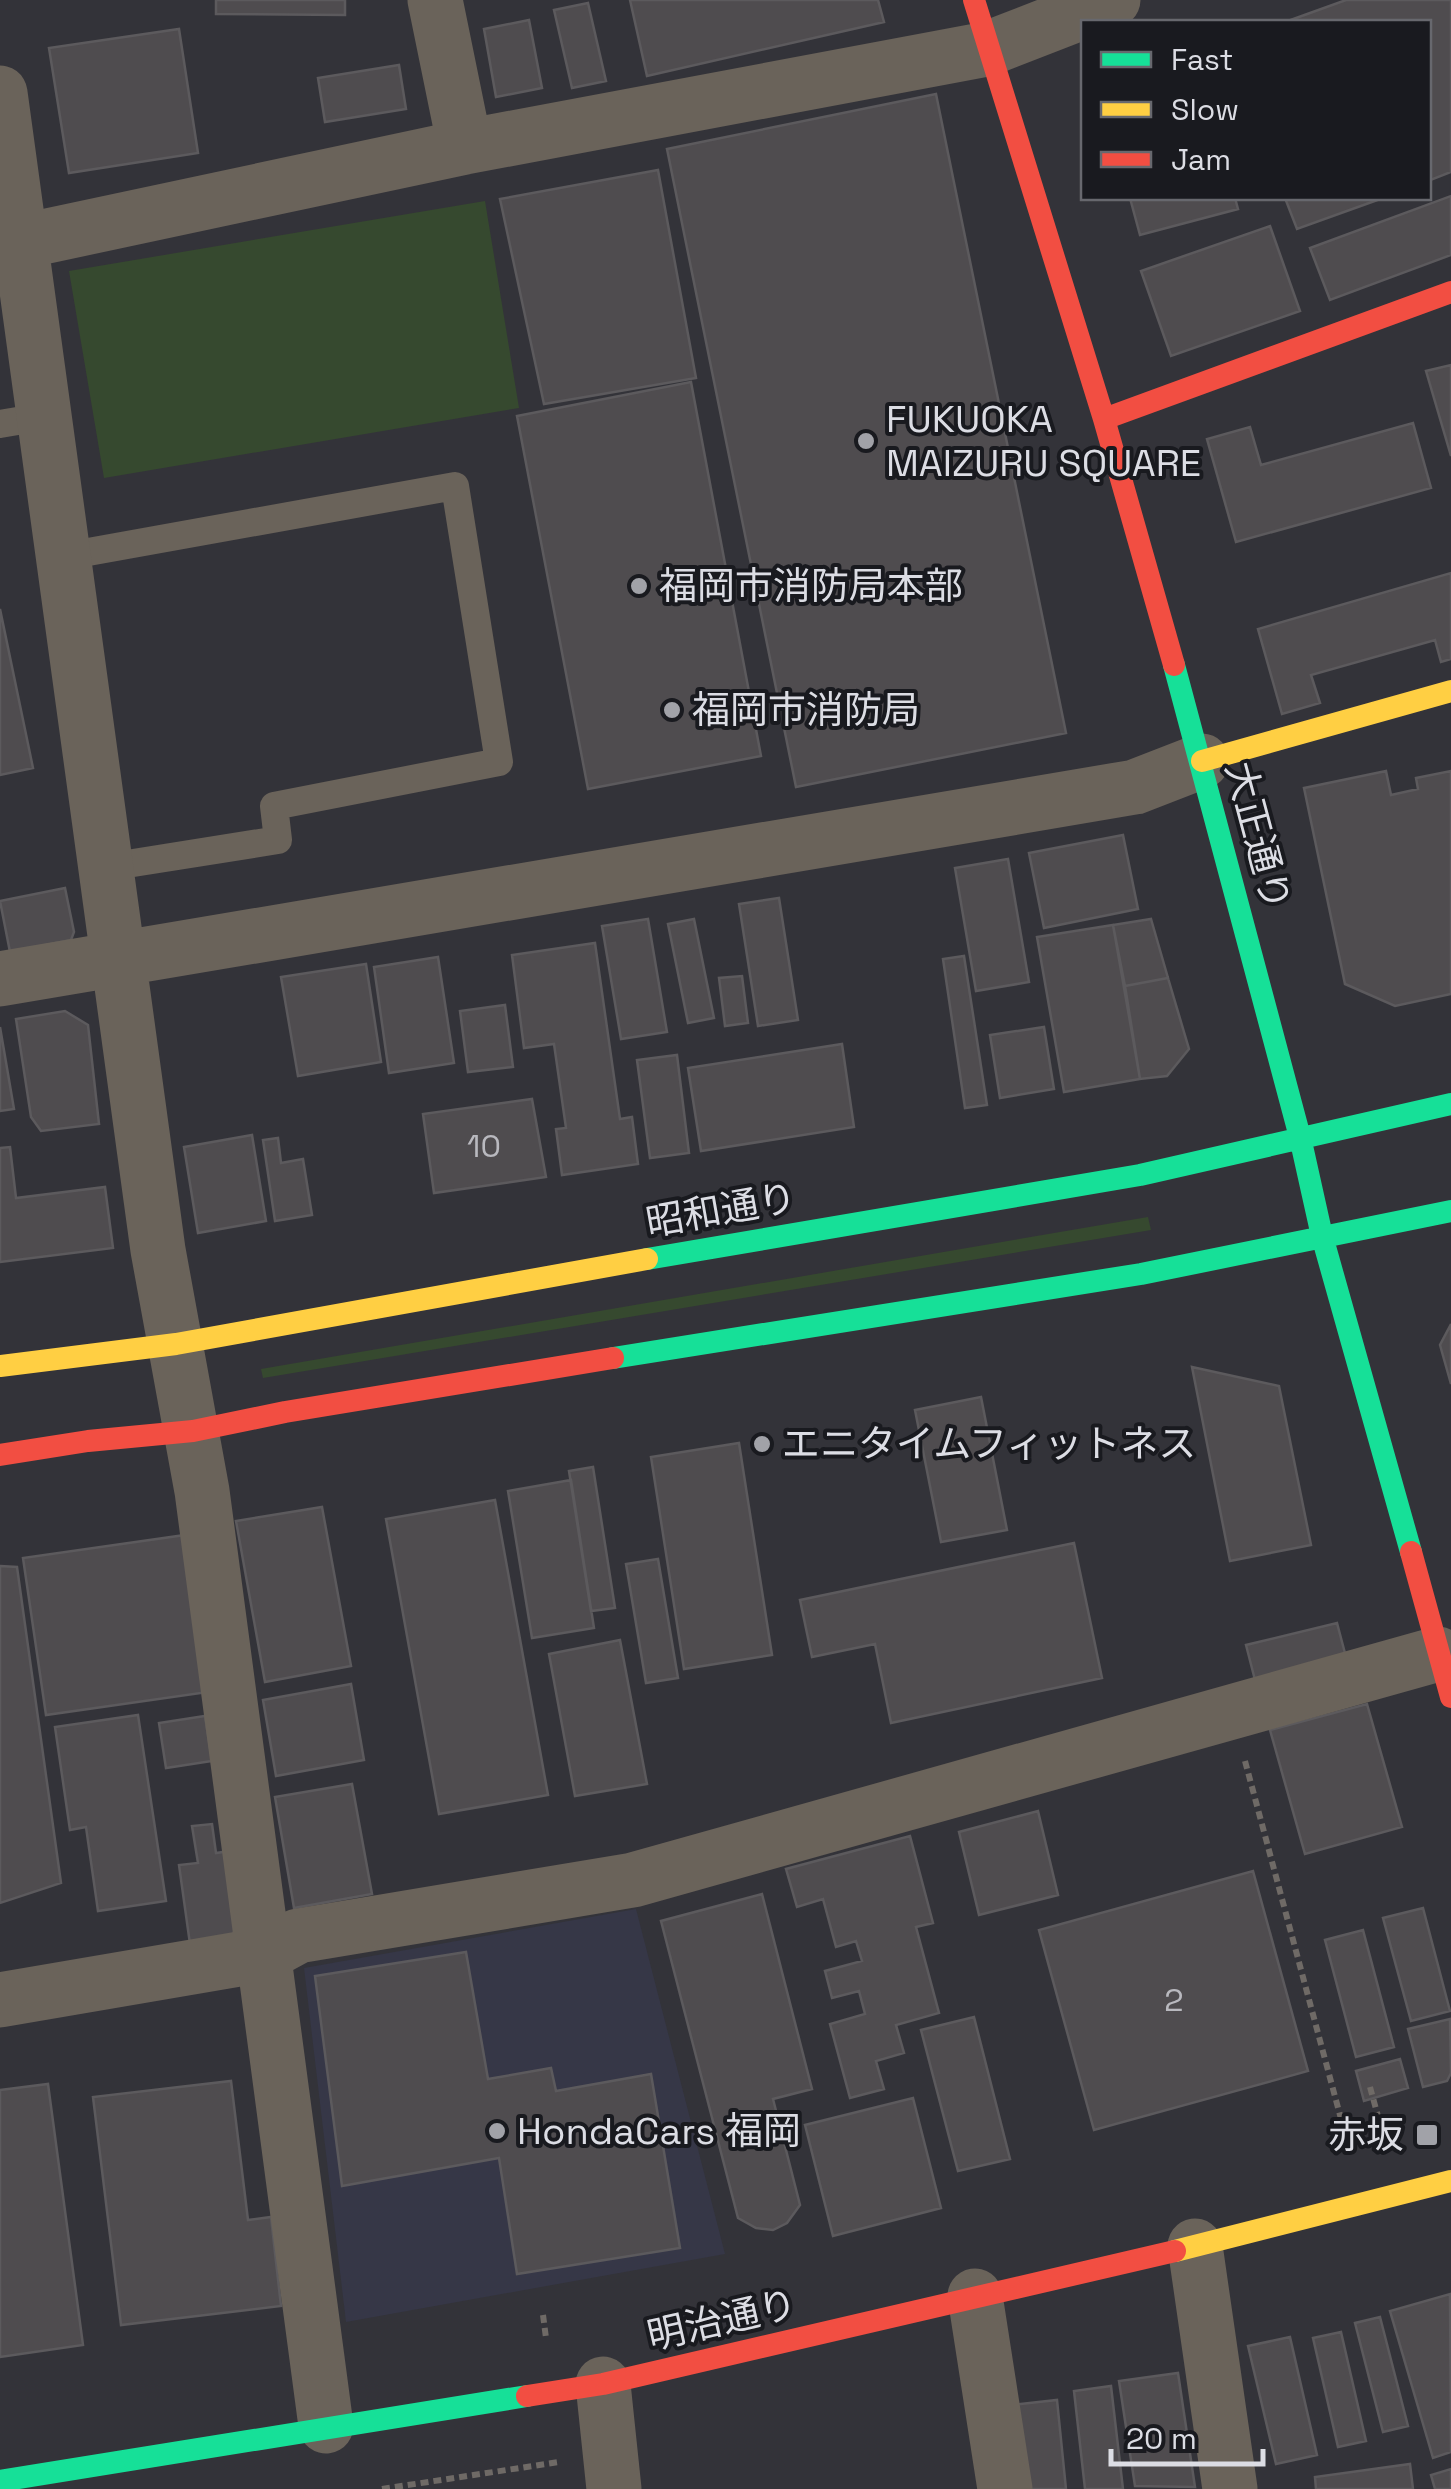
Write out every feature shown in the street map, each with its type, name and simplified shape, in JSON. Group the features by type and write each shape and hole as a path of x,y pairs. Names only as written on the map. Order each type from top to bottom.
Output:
{"street":[{"path":"436,0 466,147"},
{"path":"11,244 466,147 981,25 1114,0"},
{"name":"大正通り","path":"981,25 1104,419 1202,760 1322,1236 1434,1579 1445,1676"},
{"path":"0,93 23,420 66,556 158,1250 193,1431 326,2426"},
{"path":"1104,419 1451,292"},
{"path":"0,979 1136,787 1202,760 1451,690"},
{"name":"昭和通り","path":"0,1366 176,1344 802,1230 1140,1175 1451,1104"},
{"path":"0,1454 193,1431 717,1340 1141,1274 1451,1211"},
{"path":"0,2000 263,1956 298,1936 632,1880 1232,1712 1445,1676"},
{"name":"明治通り","path":"0,2481 603,2384 1451,2182"},
{"path":"1195,2246 1230,2489"},
{"path":"975,2296 1005,2489"},
{"path":"603,2384 614,2489"}],"lane":[{"path":"66,556 456,486 499,762 274,806 278,840 108,867"}],"path":[{"path":"1232,1712 1344,2130"},
{"path":"1370,2087 1378,2120"},
{"path":"382,2489 444,2484 562,2462"}],"shaded area":[{"name":"HondaCars 福岡","path":"636,1909 725,2254 346,2322 304,1968"}],"green space":[{"path":"485,201 519,408 104,478 69,271"},
{"path":"1148,1217 1151,1230 263,1378 261,1369"}],"building":[{"path":"216,0 345,0 345,15 216,14"},
{"path":"630,0 878,0 884,22 647,76"},
{"path":"1346,0 1451,0 1451,172 1431,180 1431,20 1291,20"},
{"path":"588,3 606,81 572,88 554,10"},
{"path":"529,20 542,88 496,97 484,29"},
{"path":"179,29 198,153 69,173 49,48"},
{"path":"399,65 406,109 325,122 318,78"},
{"name":"FUKUOKA MAIZURU SQUARE","path":"936,94 1066,733 796,787 667,149"},
{"path":"658,170 696,378 544,404 500,199"},
{"path":"1451,196 1451,255 1330,300 1310,248"},
{"path":"1131,200 1236,200 1238,209 1140,235"},
{"path":"1286,200 1377,200 1297,229"},
{"path":"1270,226 1300,311 1171,356 1141,271"},
{"path":"1451,365 1451,456 1426,371"},
{"name":"福岡市消防局本部","path":"691,382 761,756 588,789 517,416"},
{"path":"1413,423 1431,488 1236,542 1207,439 1250,427 1261,465"},
{"path":"1451,573 1451,659 1441,662 1435,640 1311,675 1320,703 1282,714 1258,629"},
{"path":"0,609 33,768 0,775"},
{"path":"1386,771 1391,795 1418,789 1416,778 1451,771 1451,994 1395,1006 1345,984 1304,788"},
{"path":"1123,835 1138,909 1044,928 1029,853"},
{"path":"1008,859 1029,982 976,991 955,868"},
{"path":"65,888 74,932 71,940 10,952 0,901"},
{"path":"779,898 798,1020 758,1026 739,904"},
{"path":"648,919 667,1032 621,1039 602,926"},
{"path":"694,919 714,1018 688,1023 668,924"},
{"path":"1151,919 1168,978 1125,986 1113,925"},
{"path":"1113,925 1140,1079 1064,1092 1037,937"},
{"path":"595,943 620,1119 632,1117 638,1164 562,1175 556,1129 566,1128 554,1044 524,1048 512,955"},
{"path":"964,956 987,1105 965,1108 943,959"},
{"path":"438,957 454,1063 389,1073 374,967"},
{"path":"366,964 381,1062 298,1076 281,977"},
{"path":"742,976 748,1023 725,1026 719,978"},
{"path":"1168,978 1189,1049 1167,1076 1140,1079 1125,986"},
{"path":"505,1005 513,1067 468,1072 460,1011"},
{"path":"65,1011 88,1025 99,1124 41,1131 31,1117 16,1019"},
{"path":"0,1027 14,1109 0,1111"},
{"path":"1044,1027 1054,1089 1000,1098 990,1035"},
{"path":"842,1044 854,1127 701,1151 688,1068"},
{"path":"677,1055 689,1153 650,1158 637,1060"},
{"path":"532,1099 546,1177 434,1193 423,1114"},
{"path":"252,1135 266,1221 198,1233 184,1147"},
{"path":"278,1138 281,1163 303,1159 312,1215 275,1221 263,1140"},
{"path":"10,1147 16,1198 105,1187 113,1248 0,1262 0,1148"},
{"path":"1451,1324 1451,1384 1440,1345"},
{"path":"1192,1367 1279,1386 1311,1545 1230,1561"},
{"path":"981,1397 1007,1530 941,1542 915,1410"},
{"path":"739,1443 772,1655 684,1669 651,1457"},
{"path":"593,1467 615,1608 591,1611 569,1471"},
{"path":"571,1480 594,1628 532,1638 508,1491"},
{"path":"495,1500 548,1795 439,1814 386,1519"},
{"path":"322,1507 351,1666 265,1682 236,1521"},
{"path":"185,1535 208,1692 46,1715 23,1558"},
{"path":"1074,1543 1102,1678 891,1723 875,1644 812,1657 800,1600"},
{"path":"658,1559 678,1678 646,1683 626,1564"},
{"path":"0,1566 17,1567 61,1883 0,1903"},
{"path":"1337,1623 1346,1657 1255,1680 1246,1645"},
{"path":"620,1640 647,1784 575,1796 549,1654"},
{"path":"351,1684 364,1760 276,1776 263,1700"},
{"path":"1367,1704 1402,1827 1305,1854 1270,1730"},
{"path":"138,1715 166,1901 98,1911 86,1827 70,1830 55,1727"},
{"path":"205,1716 212,1761 166,1768 159,1723"},
{"path":"352,1784 372,1894 294,1908 275,1797"},
{"path":"1038,1811 1058,1895 979,1915 959,1832"},
{"path":"212,1824 216,1853 230,1851 240,1919 231,1938 190,1944 179,1865 198,1863 192,1826"},
{"path":"910,1836 933,1923 916,1927 939,2013 896,2025 904,2053 876,2061 884,2089 850,2098 830,2024 865,2014 859,1991 832,1998 825,1971 862,1961 856,1941 836,1947 823,1899 797,1907 786,1869"},
{"path":"1253,1871 1308,2071 1094,2130 1039,1930"},
{"path":"762,1894 812,2089 773,2099 800,2205 787,2223 773,2230 756,2228 738,2218 661,1921"},
{"path":"1423,1908 1450,2011 1411,2021 1383,1918"},
{"path":"1363,1930 1394,2047 1356,2057 1325,1940"},
{"name":"HondaCars 福岡","path":"466,1952 488,2079 551,2068 556,2091 651,2074 680,2248 517,2274 499,2158 342,2186 315,1976"},
{"path":"974,2017 1010,2159 958,2171 921,2030"},
{"path":"1450,2019 1451,2073 1447,2081 1423,2087 1408,2029"},
{"path":"1400,2059 1408,2088 1364,2101 1356,2071"},
{"path":"231,2081 248,2220 271,2217 281,2306 121,2325 93,2097"},
{"path":"48,2084 83,2345 0,2357 0,2090"},
{"path":"913,2098 941,2208 833,2236 805,2125"},
{"path":"1450,2294 1451,2452 1433,2458 1390,2311"},
{"path":"1380,2317 1408,2426 1383,2432 1355,2323"},
{"path":"1341,2332 1366,2441 1338,2447 1313,2338"},
{"path":"1290,2337 1317,2455 1276,2464 1248,2346"},
{"path":"1178,2373 1195,2487 1135,2486 1119,2381"},
{"path":"1111,2386 1123,2489 1085,2489 1074,2391"},
{"path":"1057,2400 1066,2489 1020,2489 1011,2405"},
{"path":"1410,2464 1413,2489 1316,2489 1315,2477"},
{"path":"1451,2469 1451,2489 1435,2489 1431,2475"}],"traffic: fast":[{"path":"1174,665 1300,1137 1322,1236 1411,1552"},
{"path":"647,1259 1140,1175 1451,1104"},
{"path":"613,1358 1141,1274 1451,1211"},
{"path":"0,2481 527,2396"}],"traffic: slow":[{"path":"1202,761 1451,691"},
{"path":"0,1366 176,1344 647,1259"},
{"path":"1175,2251 1451,2181"}],"traffic: jam":[{"path":"974,0 1104,419 1174,665"},
{"path":"1104,419 1451,292"},
{"path":"0,1455 88,1441 193,1431 613,1358"},
{"path":"1411,1552 1451,1697"},
{"path":"527,2396 603,2384 1175,2251"}],"place":[{"name":"FUKUOKA MAIZURU SQUARE","path":"866,441"},
{"name":"福岡市消防局本部","path":"639,586"},
{"name":"福岡市消防局","path":"672,710"},
{"name":"エニタイムフィットネス","path":"762,1444"},
{"name":"HondaCars 福岡","path":"497,2131"},
{"name":"赤坂","path":"1427,2135"}]}
